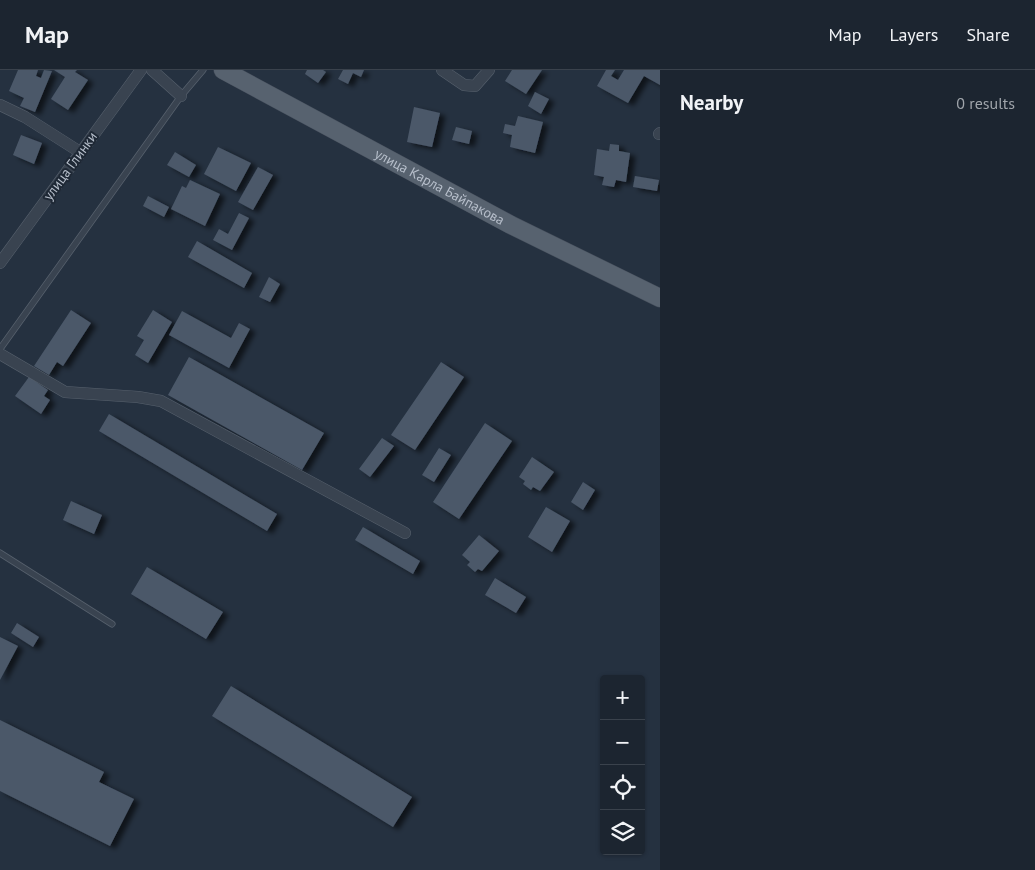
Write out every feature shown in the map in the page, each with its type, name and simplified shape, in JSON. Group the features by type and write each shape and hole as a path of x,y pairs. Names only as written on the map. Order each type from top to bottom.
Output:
{"main road":[{"name":"улица Карла Байпакова","path":"223,70 511,224 660,298"}],"street":[{"name":"улица Глинки","path":"0,263 141,70"},
{"path":"152,70 181,96"},
{"path":"442,70 464,85 475,86 490,70"},
{"path":"0,105 25,117 80,152"},
{"path":"0,354 65,392 138,397 161,401 405,533"}],"lane":[{"path":"0,349 181,96 204,70"},
{"path":"0,553 112,624"}],"building":[{"path":"18,70 38,70 36,76 41,78 44,70 52,71 35,112 20,106 24,98 9,91"},
{"path":"54,70 77,70 75,72 88,80 68,110 51,99 65,77"},
{"path":"307,70 323,70 326,72 318,83 305,74"},
{"path":"343,70 364,70 361,77 353,73 348,84 338,79"},
{"path":"512,70 542,70 526,94 505,81"},
{"path":"606,70 615,70 611,76 618,80 624,70 660,70 660,85 644,76 628,103 597,86"},
{"path":"535,92 549,99 541,114 528,106"},
{"path":"414,107 440,113 432,147 407,142"},
{"path":"518,116 543,122 535,153 510,147 512,135 503,133 505,124 515,126"},
{"path":"456,127 472,131 469,144 452,140"},
{"path":"21,135 42,143 34,164 13,155"},
{"path":"610,144 619,145 619,151 630,153 626,182 616,180 614,187 602,185 604,177 594,175 597,149 609,151"},
{"path":"218,147 251,163 236,191 204,174"},
{"path":"175,152 196,165 189,177 167,165"},
{"path":"258,167 273,175 253,210 238,202"},
{"path":"635,176 659,180 657,191 633,187"},
{"path":"190,180 220,194 205,226 171,209 182,186 186,188"},
{"path":"148,196 169,207 164,217 143,206"},
{"path":"239,213 249,218 232,250 213,240 219,229 228,234"},
{"path":"197,241 252,273 244,288 188,257"},
{"path":"269,277 280,284 270,302 259,297"},
{"path":"71,310 91,323 63,366 57,362 49,375 34,366"},
{"path":"153,310 172,322 148,363 135,355 144,340 137,336"},
{"path":"182,311 231,338 239,323 250,329 229,368 169,335"},
{"path":"189,357 324,433 302,470 168,395"},
{"path":"441,362 464,377 415,450 391,435"},
{"path":"29,377 48,390 44,396 50,400 41,414 15,396"},
{"path":"109,414 277,514 267,531 99,431"},
{"path":"485,423 512,441 459,519 433,502"},
{"path":"382,438 394,446 370,477 359,469"},
{"path":"439,448 451,455 434,482 422,475"},
{"path":"532,457 554,472 540,491 533,487 531,490 523,484 525,481 519,477"},
{"path":"583,482 595,490 583,510 571,502"},
{"path":"71,501 102,515 94,534 63,520"},
{"path":"546,507 570,521 552,552 528,537"},
{"path":"363,527 420,561 413,574 355,540"},
{"path":"479,535 499,551 482,571 478,569 475,572 467,565 470,562 462,555"},
{"path":"147,567 223,612 206,639 131,594"},
{"path":"495,578 526,597 516,613 485,595"},
{"path":"17,623 39,637 33,647 11,633"},
{"path":"0,637 18,646 0,680"},
{"path":"231,686 412,797 393,827 212,716"},
{"path":"0,720 104,772 99,782 134,799 110,846 0,791"}]}
